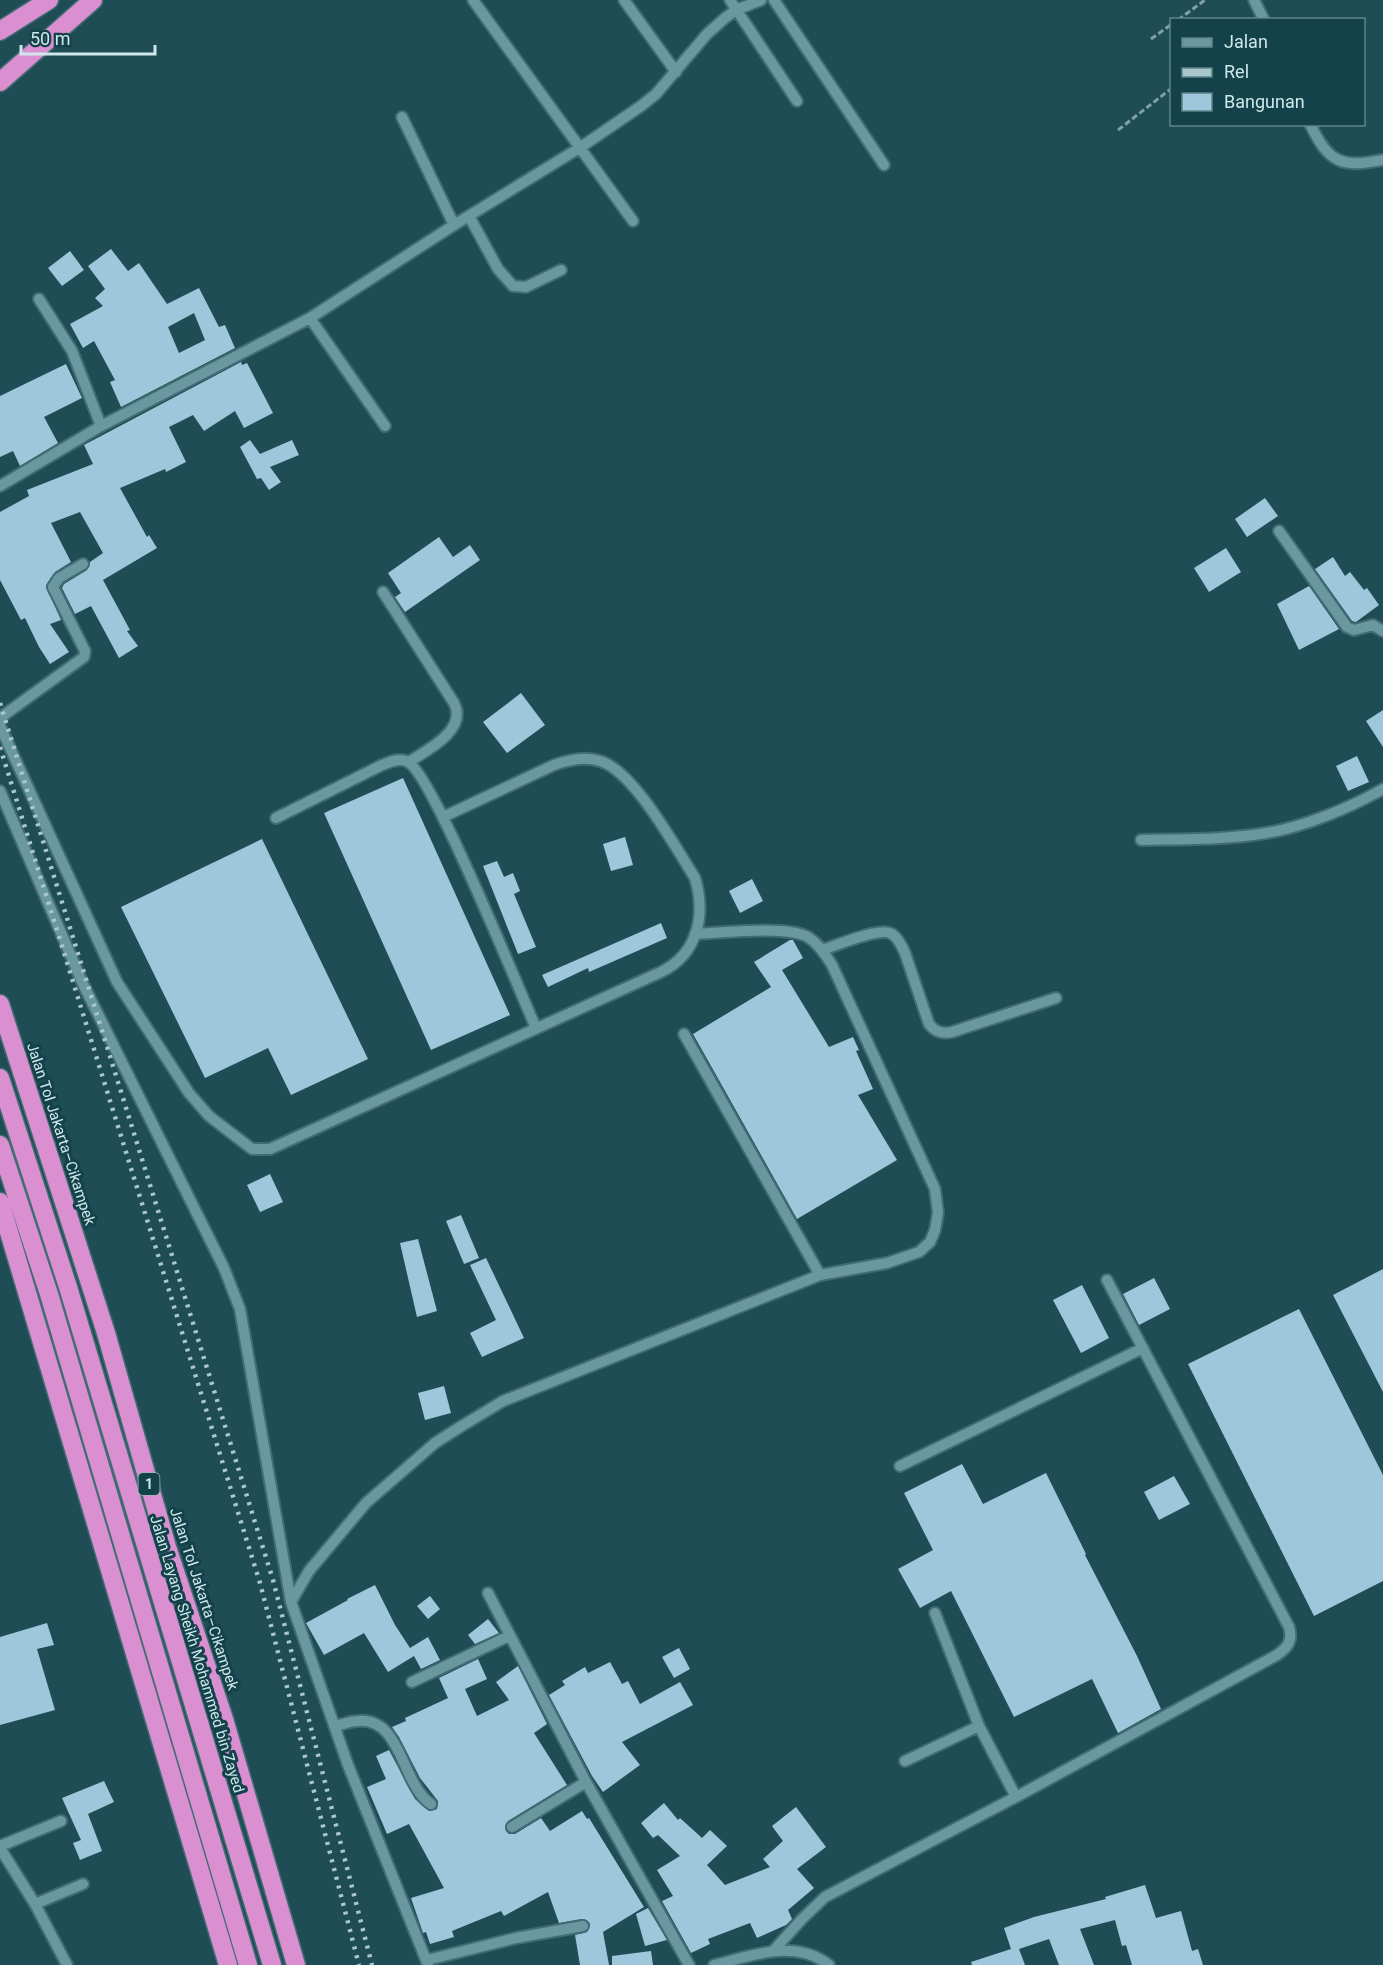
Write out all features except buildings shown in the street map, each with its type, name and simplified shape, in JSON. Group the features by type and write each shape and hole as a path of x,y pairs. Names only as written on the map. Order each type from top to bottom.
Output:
{"highway":[{"path":"0,31 49,0"},
{"path":"0,82 93,0"},
{"name":"Jalan Tol Jakarta–Cikampek","path":"0,1004 106,1333 167,1547 224,1719 296,1965"},
{"name":"Jalan Layang Sheikh Mohammed bin Zayed","path":"0,1078 68,1287 272,1965"},
{"path":"0,1145 49,1294 248,1965"},
{"path":"0,1202 228,1965"}],"street":[{"path":"473,0 633,221"},
{"path":"624,0 676,72"},
{"path":"730,0 797,101"},
{"path":"0,486 101,426 310,318 454,225 581,147 642,106 676,72 707,34 736,10 761,0"},
{"path":"774,0 884,165"},
{"path":"1254,0 1263,18"},
{"path":"402,117 454,225"},
{"path":"1311,126 1322,148 1338,160 1350,164 1383,160"},
{"path":"469,216 498,269 513,286 526,287 561,270"},
{"path":"39,299 72,351 101,426"},
{"path":"310,318 385,426"},
{"path":"1279,531 1347,627 1356,630 1374,626 1383,631"},
{"path":"0,717 84,657 85,651 53,587 59,578 84,564"},
{"path":"383,592 457,712 455,724 447,734 409,762"},
{"path":"0,726 117,982 189,1093 209,1116 252,1149 270,1149 672,967 685,955 695,934 700,907 700,894 695,878 636,789 624,776 605,763 584,759 569,760 554,765 443,817"},
{"path":"276,818 382,765 395,760 409,762 418,771 443,817 536,1028"},
{"path":"1141,840 1265,834 1291,828 1357,802 1383,789"},
{"path":"0,791 82,984 218,1258 240,1308 291,1602 348,1765 428,1963 516,1938 583,1926"},
{"path":"291,1602 309,1571 366,1503 435,1443 503,1401 820,1275 887,1263 919,1251 930,1242 938,1213 935,1189 832,965 822,950 805,935 794,933 753,931 695,934"},
{"path":"822,950 873,933 892,934 905,953 929,1024 942,1033 952,1032 1056,998"},
{"path":"684,1035 820,1275"},
{"path":"774,1950 825,1897 1016,1797 1277,1654 1288,1646 1291,1640 1289,1627 1107,1280"},
{"path":"900,1466 1143,1348"},
{"path":"488,1593 586,1782 689,1965"},
{"path":"935,1613 979,1726 1016,1797"},
{"path":"412,1682 509,1636"},
{"path":"334,1726 357,1721 370,1721 382,1726 392,1739 417,1791 431,1804"},
{"path":"905,1761 979,1726"},
{"path":"512,1827 586,1782"},
{"path":"61,1821 0,1847 35,1904 68,1965"},
{"path":"35,1904 83,1884"},
{"path":"714,1965 774,1950 810,1953 829,1965"}],"path":[{"path":"1181,18 1205,0"},
{"path":"1151,39 1170,25"},
{"path":"1118,130 1170,90"}],"railway":[{"path":"0,703 273,1580 372,1965"},
{"path":"0,747 260,1583 359,1965"}]}
